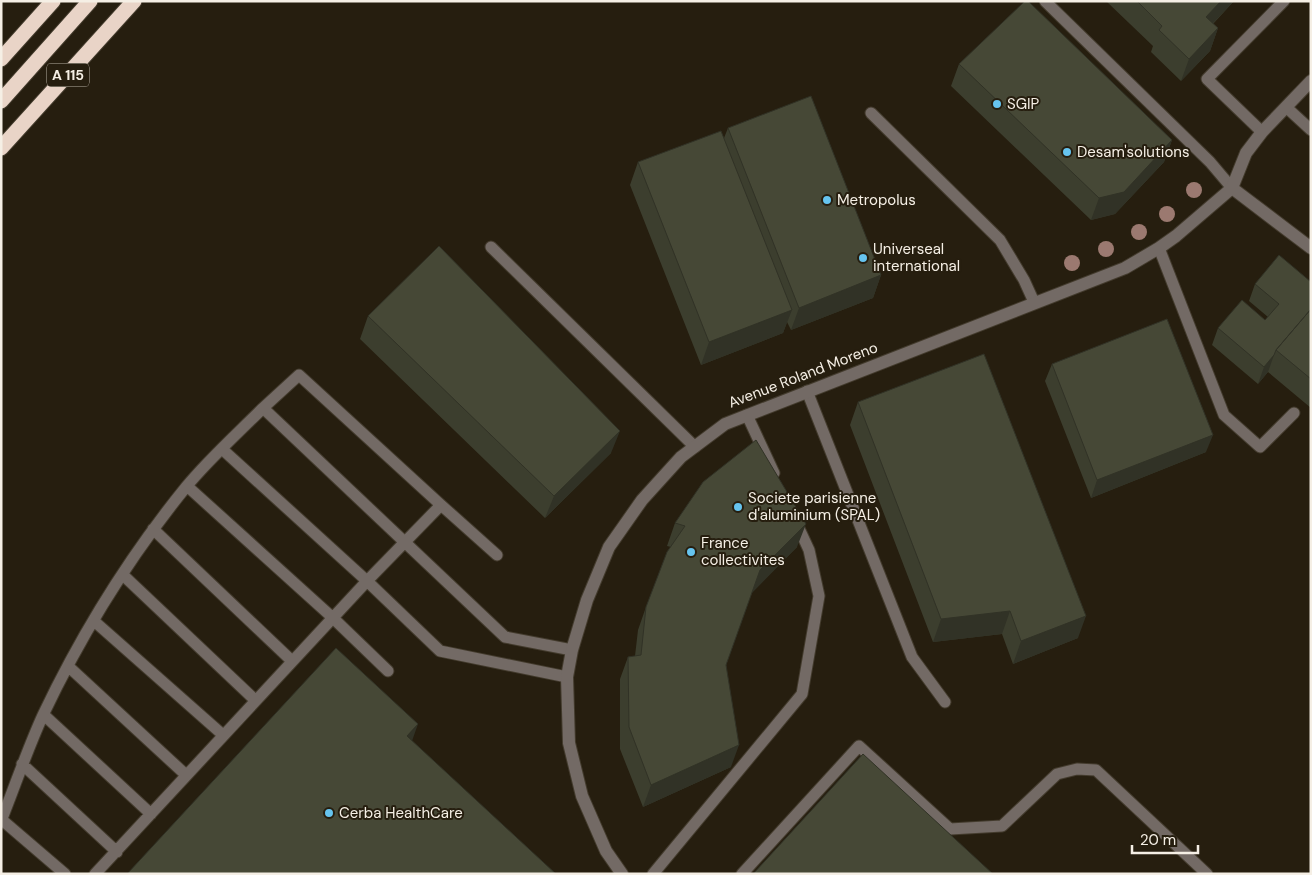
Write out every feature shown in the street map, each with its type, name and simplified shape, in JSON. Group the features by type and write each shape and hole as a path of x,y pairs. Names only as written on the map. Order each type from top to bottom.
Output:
{"highway":[{"path":"1,59 53,1"},
{"path":"1,100 90,1"},
{"name":"A 115","path":"1,148 134,1"}],"street":[{"name":"Avenue Roland Moreno","path":"622,874 606,851 582,796 569,743 567,677 572,650 587,600 609,547 642,500 676,462 725,424 1125,268 1160,248 1232,188 1246,153 1262,132 1311,81"},
{"path":"1232,188 1311,248"}],"lane":[{"path":"1045,1 1210,162 1232,188"},
{"path":"1262,132 1207,79 1284,1"},
{"path":"1286,107 1311,130"},
{"path":"871,112 1000,240 1024,280 1034,302"},
{"path":"491,247 694,447"},
{"path":"1160,248 1224,415 1260,447 1294,413"},
{"path":"65,874 1,821 22,764 44,715 94,621 153,530 187,486 222,449 263,408 300,376 497,554"},
{"path":"807,391 912,656 945,702"},
{"path":"263,408 505,637 572,650"},
{"path":"747,415 780,487"},
{"path":"222,449 440,651 567,677"},
{"path":"187,486 333,618 388,671"},
{"path":"96,874 255,700 441,504"},
{"path":"653,874 802,694 819,596 809,550 792,514"},
{"path":"153,530 292,661"},
{"path":"123,575 255,700"},
{"path":"94,621 223,735"},
{"path":"69,667 186,775"},
{"path":"44,715 151,814"},
{"path":"742,874 859,746 950,829 1002,826 1057,774 1077,769 1096,770 1207,874"},
{"path":"22,764 116,852"}],"building":[{"path":"1025,1 1028,1 1172,140 1124,192 1099,198 959,64"},
{"path":"1137,1 1221,1 1206,17 1218,28 1189,59 1159,30 1162,26"},
{"path":"811,96 881,275 799,308 728,128"},
{"path":"721,131 792,310 709,342 638,162"},
{"path":"439,246 620,431 554,496 368,316"},
{"path":"1279,255 1311,282 1311,309 1264,367 1218,328 1242,300 1265,320 1279,304 1255,284"},
{"path":"1311,309 1311,379 1276,350"},
{"path":"1167,319 1213,435 1097,480 1052,364"},
{"path":"984,354 1086,616 1021,641 1010,611 941,619 858,402"},
{"path":"756,440 806,524 760,570 726,665 739,745 651,785 629,727 628,657 641,655 646,607 667,552 685,526 675,523 703,482"},
{"name":"Cerba HealthCare","path":"336,648 418,724 407,736 556,874 127,874"},
{"path":"863,754 993,874 753,874"}],"place":[{"name":"SGIP","path":"997,104"},
{"name":"Desam'solutions","path":"1067,152"},
{"name":"Metropolus","path":"827,200"},
{"name":"Universeal international","path":"863,258"},
{"name":"Societe parisienne d'aluminium (SPAL)","path":"738,507"},
{"name":"France collectivites","path":"691,552"},
{"name":"Cerba HealthCare","path":"329,813"}]}
